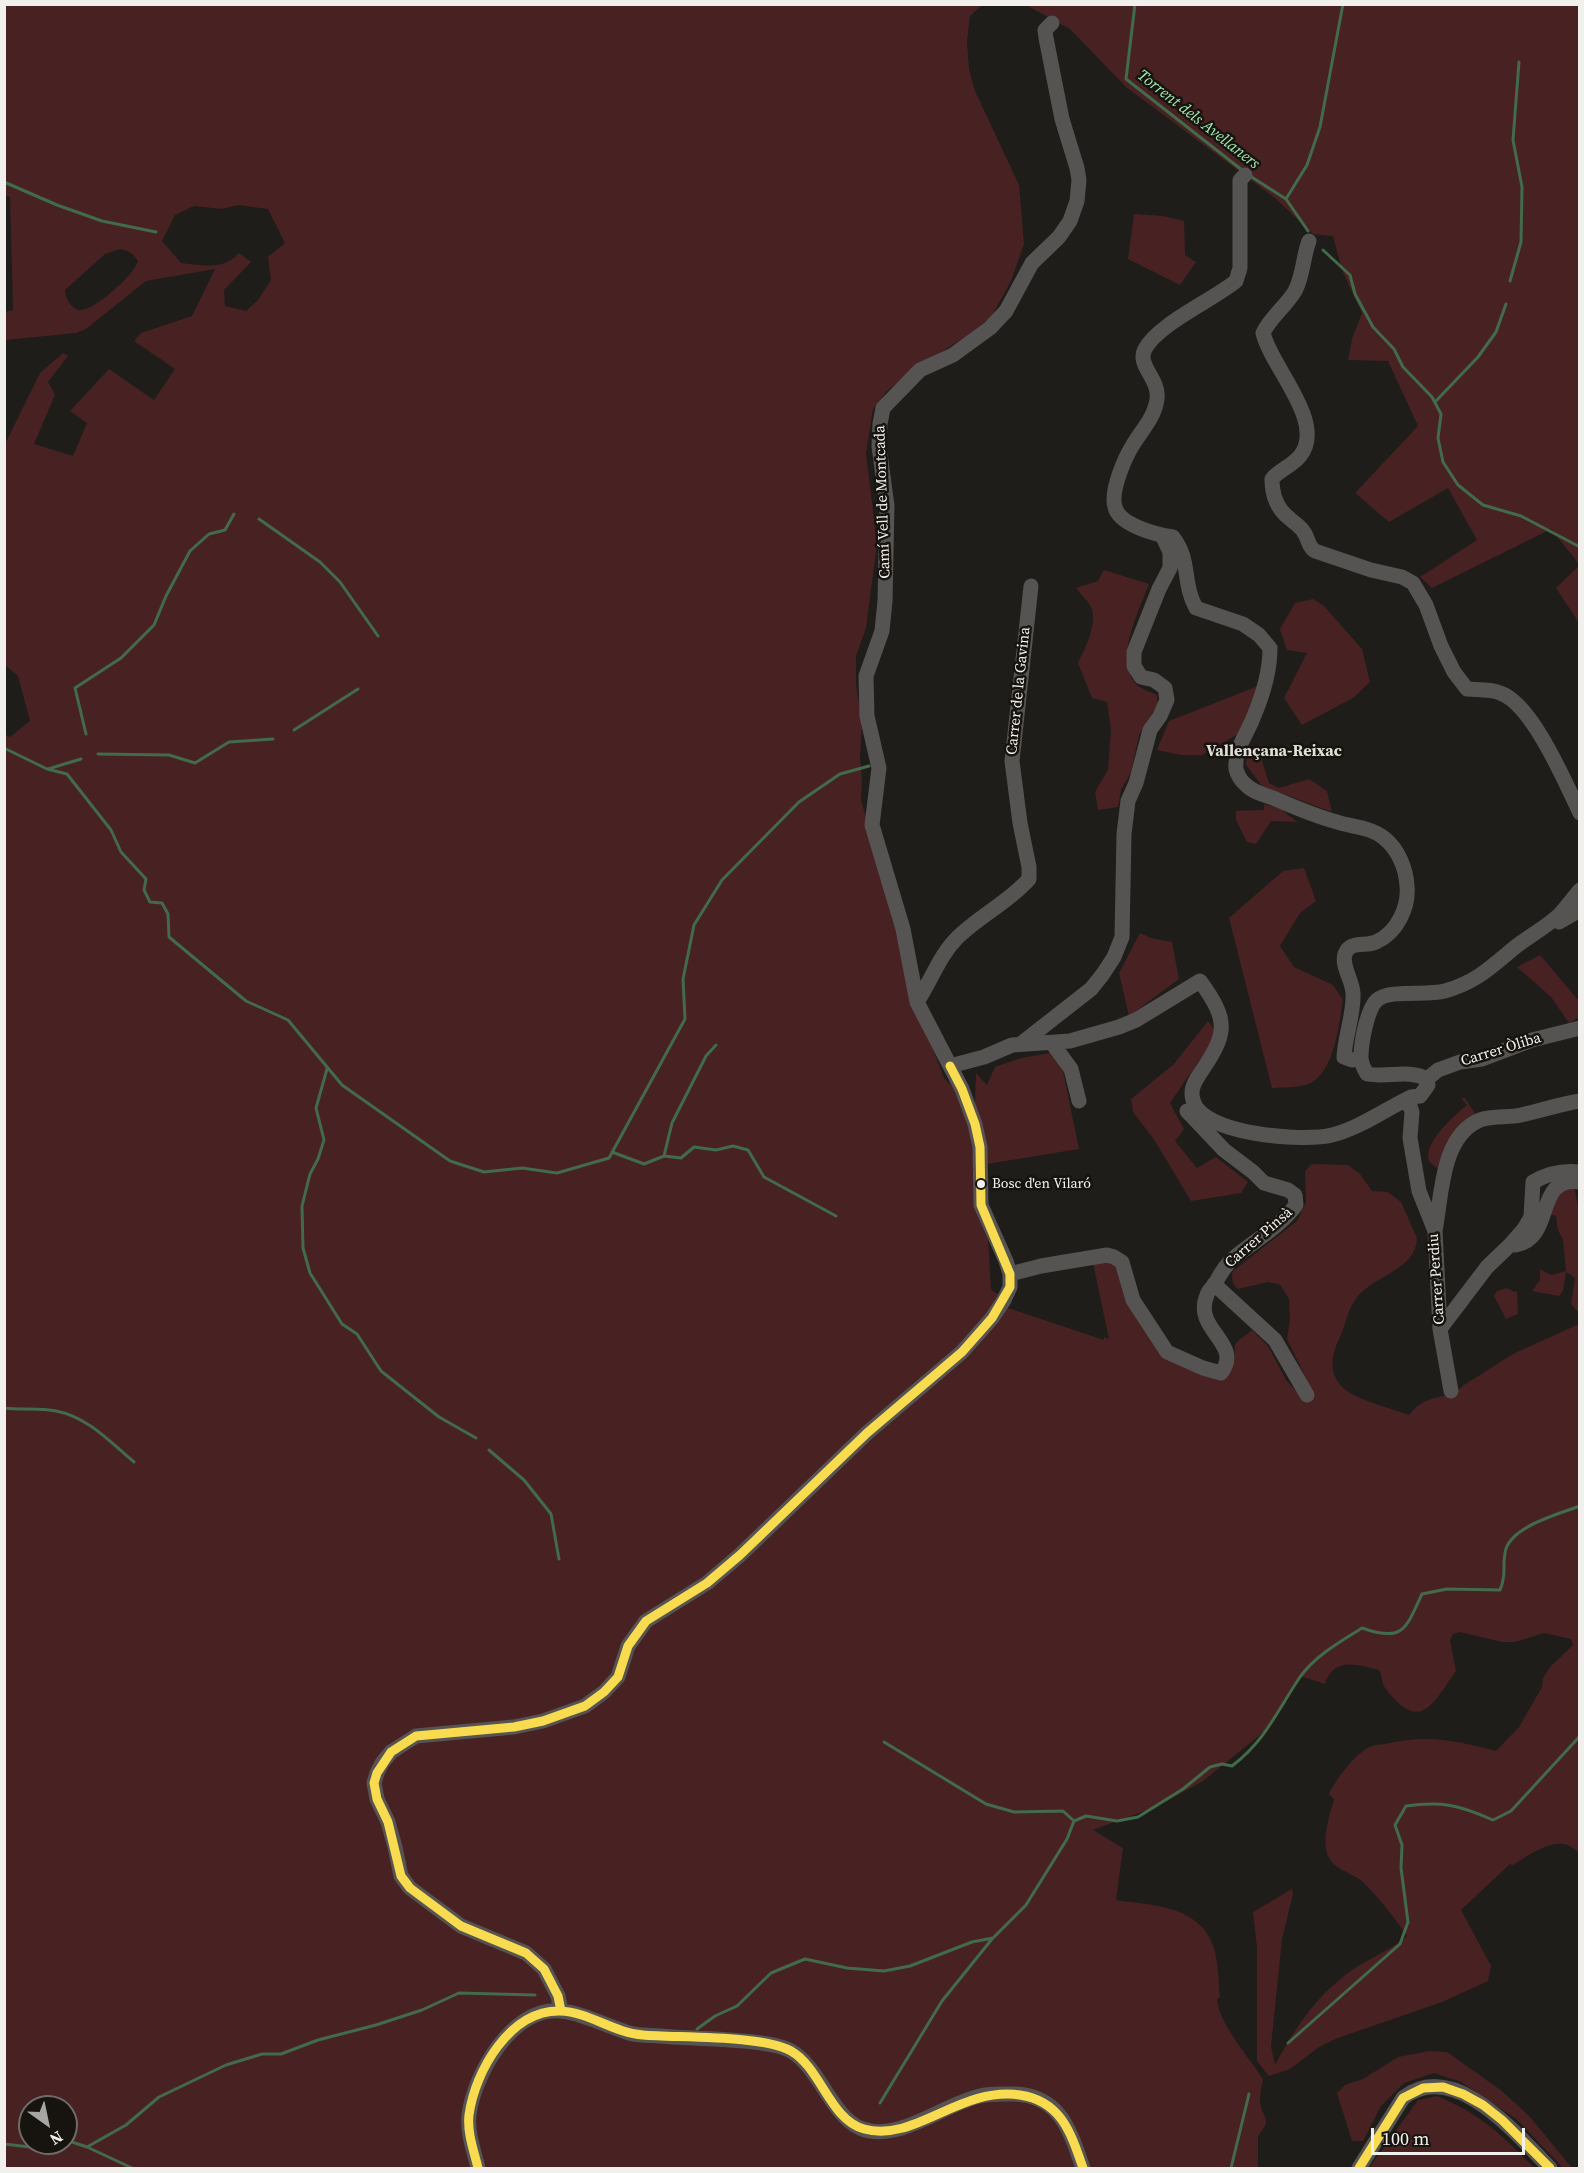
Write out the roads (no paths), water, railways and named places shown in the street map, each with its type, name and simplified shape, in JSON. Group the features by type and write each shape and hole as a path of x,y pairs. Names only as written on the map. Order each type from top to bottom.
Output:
{"street":[{"name":"Camí Vell de Montcada","path":"1010,1274 981,1205 980,1147 975,1124 962,1089 917,1002 903,929 872,825 879,768 867,716 866,676 882,631 887,564 887,506 879,446 883,408 920,370 953,355 990,328 1006,311 1032,263 1059,237 1070,221 1077,201 1079,180 1062,119 1045,30 1052,23"},
{"path":"1245,175 1240,180 1240,268 1236,281 1170,324 1144,349 1143,360 1157,385 1158,398 1149,422 1122,462 1114,507 1121,518 1132,525 1173,537 1179,544 1185,561 1187,588 1196,608 1243,624 1259,635 1270,648 1270,662 1262,698 1235,758 1236,772 1244,784 1254,791 1302,811 1339,823 1366,828 1383,837 1404,866 1407,904 1400,919 1390,932 1377,942 1354,944 1345,952 1343,962 1352,984 1353,996 1344,1057 1352,1060 1360,1058"},
{"path":"1310,241 1296,288 1288,302 1266,326 1263,333 1285,381 1298,399 1307,428 1306,444 1301,455 1272,479 1275,503 1304,532 1310,548 1315,551 1371,570 1402,577 1413,583 1426,605 1441,646 1454,672 1467,689 1501,693 1531,720 1558,767 1580,813"},
{"path":"1022,1043 1091,989 1114,957 1122,937 1124,834 1128,801 1136,783 1150,730 1167,700 1165,688 1154,680 1141,677 1134,666 1134,652 1159,589 1170,568 1170,552 1162,535"},
{"name":"Carrer de la Gavina","path":"917,1002 946,952 956,940 986,912 1019,890 1029,879 1012,761 1031,586"},
{"path":"950,1066 984,1057 1012,1045 1070,1041 1136,1020 1200,981 1219,1011 1222,1027 1219,1045 1192,1086 1192,1101 1202,1115 1219,1125 1262,1135 1330,1136 1348,1130 1411,1097 1419,1096 1428,1085 1426,1079 1413,1073 1378,1076 1367,1074 1360,1058 1370,1011 1375,1001 1384,996 1426,994 1460,987 1495,966 1562,913 1580,890"},
{"path":"1544,926 1564,920 1580,910"},
{"name":"Carrer Òliba","path":"1426,1079 1438,1070 1460,1062 1482,1059 1532,1040 1580,1028"},
{"path":"1052,1043 1071,1069 1079,1101"},
{"name":"Carrer Pinsà","path":"1010,1274 1107,1255 1114,1257 1122,1262 1133,1300 1167,1352 1203,1368 1221,1373 1227,1365 1228,1355 1223,1344 1207,1323 1204,1310 1207,1295 1232,1259 1278,1226 1296,1205 1295,1195 1288,1190 1264,1183 1197,1124 1187,1112 1182,1101 1184,1094 1192,1094"},
{"name":"Carrer Perdiu","path":"1403,1101 1410,1106 1412,1112 1410,1138 1419,1191 1435,1231 1440,1329 1451,1391"},
{"path":"1435,1231 1443,1180 1453,1145 1460,1134 1482,1119 1520,1115 1580,1101"},
{"path":"1440,1329 1487,1267 1524,1229 1531,1217 1533,1182 1542,1176 1557,1172 1580,1172"},
{"path":"1510,1245 1520,1245 1535,1233 1543,1220 1551,1191 1561,1184 1580,1182"},
{"path":"561,2011 558,1996 544,1969 526,1953 461,1926 410,1888 401,1876 388,1822 377,1798 374,1783 382,1763 391,1752 416,1736 514,1727 543,1721 585,1706 604,1692 618,1677 628,1646 646,1621 706,1583 740,1555 867,1433 962,1352 992,1318 1004,1300 1010,1287 1010,1274"},
{"path":"1214,1284 1275,1340 1307,1395"},
{"path":"478,2169 470,2138 469,2116 478,2085 491,2057 521,2022 538,2012 561,2011 632,2034 750,2042 789,2049 806,2062 846,2118 859,2128 870,2131 908,2126 979,2096 1003,2094 1039,2098 1052,2106 1061,2116 1083,2169"},
{"path":"1359,2169 1402,2098 1417,2090 1434,2086 1464,2094 1481,2104 1518,2135 1550,2169"}],"waterway":[{"name":"Torrent dels Avellaners","path":"1135,4 1126,79 1242,170"},
{"path":"1286,199 1307,165 1320,127 1343,4"},
{"path":"1510,281 1521,242 1522,187 1513,140 1519,62"},
{"name":"Torrent dels Avellaners","path":"1250,176 1286,199 1308,231"},
{"path":"4,182 102,221 156,232"},
{"name":"Torrent dels Avellaners","path":"1323,250 1350,275 1355,294 1373,327 1394,349 1403,367 1432,397 1441,414 1438,438 1443,462 1458,485 1483,505 1521,516 1580,547"},
{"path":"1435,402 1478,357 1496,332 1506,304"},
{"path":"86,734 75,688 121,658 154,625 166,596 190,551 209,534 225,530 234,514"},
{"path":"259,519 320,562 340,582 378,636"},
{"path":"294,730 358,689"},
{"path":"98,754 169,755 195,763 229,742 273,739"},
{"path":"6,749 47,769 67,774 111,830 121,852 146,879 144,890 150,902 162,903 168,914 169,937 246,1001 288,1020 342,1085 450,1161 484,1172 522,1168 557,1173 609,1158 685,1019 683,979 694,925 722,880 799,802 840,774 869,766"},
{"path":"48,769 81,759"},
{"path":"664,1156 672,1123 706,1056 716,1045"},
{"path":"327,1069 316,1108 324,1140 310,1174 302,1206 303,1248 310,1273 342,1324 357,1334 381,1371 439,1417 476,1438"},
{"path":"612,1152 644,1164 664,1156 681,1158 694,1147 716,1150 733,1146 748,1150 764,1177 836,1216"},
{"path":"4,1408 50,1410 68,1414 89,1425 134,1462"},
{"path":"489,1450 524,1480 551,1514 559,1559"},
{"path":"697,2029 715,2016 737,2006 771,1973 805,1959 847,1968 884,1971 910,1966 972,1942 993,1938 1026,1905 1067,1839 1074,1821 1086,1816 1117,1821 1138,1817 1183,1789 1210,1767 1222,1764 1232,1766 1254,1746 1306,1669 1329,1650 1362,1628 1387,1634 1402,1629 1412,1616 1422,1594 1447,1589 1500,1590 1505,1553 1508,1544 1515,1536 1536,1523 1580,1506"},
{"path":"1288,2043 1400,1944 1408,1922 1401,1868 1402,1845 1395,1825 1406,1806 1440,1804 1470,1811 1493,1820 1511,1811 1580,1736"},
{"path":"884,1742 986,1804 1014,1812 1063,1811 1074,1821"},
{"path":"880,2103 942,2001 992,1939"},
{"path":"87,2147 126,2125 159,2097 226,2065 262,2054 281,2054 318,2040 376,2025 422,2010 459,1993 535,1995"},
{"path":"1231,2168 1249,2094"},
{"path":"4,2144 18,2146"},
{"path":"78,2144 132,2168"}],"place":[{"name":"Bosc d'en Vilaró","path":"981,1184"}],"district":[{"name":"Vallençana-Reixac","path":"1274,752"}]}
